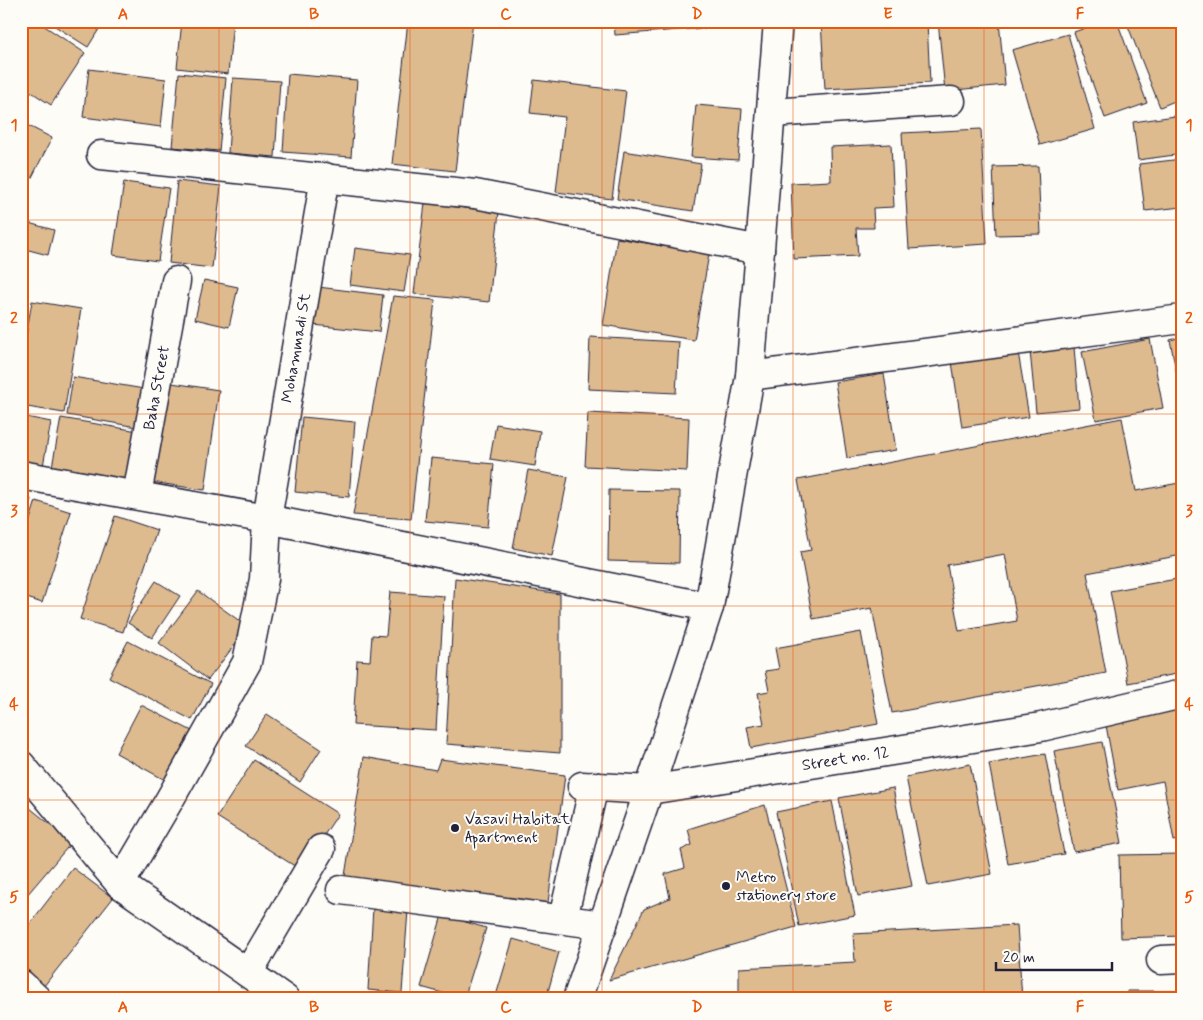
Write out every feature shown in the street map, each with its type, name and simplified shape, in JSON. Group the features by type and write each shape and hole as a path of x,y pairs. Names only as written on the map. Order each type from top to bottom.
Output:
{"street":[{"path":"577,999 649,790 709,607 750,376 778,21"},
{"path":"771,113 951,101"},
{"path":"101,155 475,194 760,250"},
{"name":"Mohammadi St","path":"120,884 247,662 264,579 267,519 325,177"},
{"name":"Baha Street","path":"137,495 176,281"},
{"path":"750,376 1182,320"},
{"path":"21,475 267,519 709,607"},
{"name":"Street no. 12","path":"563,918 588,786 649,790 1042,727 1182,694"},
{"path":"21,765 120,884 285,999"},
{"path":"248,973 321,849"},
{"path":"341,890 563,918 602,925"},
{"path":"21,984 37,999"}],"building":[{"path":"22,21 37,21 85,53 51,105 21,85"},
{"path":"47,21 104,21 88,47"},
{"path":"182,21 233,21 228,74 177,68"},
{"path":"408,21 473,21 455,171 392,164"},
{"path":"614,21 717,21 717,27 615,35"},
{"path":"821,21 927,21 930,83 825,89"},
{"path":"938,21 999,21 1005,85 945,91"},
{"path":"1105,21 1117,21 1147,103 1105,118 1074,32"},
{"path":"1126,21 1182,21 1182,98 1160,107"},
{"path":"1068,34 1095,129 1040,145 1012,50"},
{"path":"89,69 166,79 161,127 83,117"},
{"path":"179,73 226,78 219,151 172,147"},
{"path":"288,74 357,80 351,157 283,152"},
{"path":"233,78 280,81 275,157 228,153"},
{"path":"534,80 626,91 612,199 556,192 565,117 530,113"},
{"path":"696,105 742,109 738,160 691,157"},
{"path":"1182,115 1182,154 1138,160 1133,122"},
{"path":"21,122 52,138 28,185 21,182"},
{"path":"981,129 987,244 909,249 902,133"},
{"path":"891,144 894,207 873,208 874,228 856,228 858,256 794,259 791,183 831,181 830,147"},
{"path":"624,151 701,164 693,211 617,199"},
{"path":"1182,159 1182,207 1145,211 1139,164"},
{"path":"1038,166 1041,234 996,235 993,167"},
{"path":"177,181 221,186 212,268 169,263"},
{"path":"124,182 169,188 158,261 113,255"},
{"path":"425,203 499,212 489,302 414,294"},
{"path":"21,221 54,230 48,255 21,248"},
{"path":"617,238 709,254 694,340 603,325"},
{"path":"355,248 410,255 404,292 350,285"},
{"path":"204,280 238,287 229,327 195,319"},
{"path":"318,287 383,295 379,332 313,325"},
{"path":"393,296 435,300 411,519 353,515"},
{"path":"32,301 81,309 64,413 21,406 21,365"},
{"path":"590,337 679,342 676,393 588,389"},
{"path":"1182,337 1182,401 1170,340"},
{"path":"1150,339 1163,408 1096,420 1082,352"},
{"path":"1074,347 1079,408 1036,412 1030,351"},
{"path":"1018,352 1029,417 962,427 952,362"},
{"path":"884,374 896,450 847,458 835,382"},
{"path":"73,377 144,389 137,427 67,415"},
{"path":"165,382 219,390 205,490 151,482"},
{"path":"588,413 689,418 687,471 585,466"},
{"path":"21,416 51,422 43,466 21,462"},
{"path":"302,417 355,422 349,497 295,492"},
{"path":"61,418 138,431 130,480 52,467"},
{"path":"1122,418 1136,491 1179,483 1182,499 1182,555 1087,573 1106,673 892,713 872,608 813,619 800,552 811,550 798,480","holes":["1005,554 1017,621 959,631 947,565"]},
{"path":"496,424 540,431 535,466 490,459"},
{"path":"431,458 494,464 488,527 425,521"},
{"path":"528,470 568,477 552,556 513,548"},
{"path":"609,490 680,491 679,563 608,561"},
{"path":"21,496 31,499 21,527"},
{"path":"36,501 71,512 42,603 21,596 21,547"},
{"path":"115,516 157,530 123,632 80,619"},
{"path":"455,578 560,594 560,753 446,744"},
{"path":"1182,578 1182,673 1128,683 1110,591"},
{"path":"156,581 180,596 152,638 128,623"},
{"path":"198,591 248,627 208,680 159,643"},
{"path":"390,592 444,596 436,730 353,725 357,660 370,661 372,635 386,636"},
{"path":"861,632 878,724 751,748 747,727 764,724 758,693 769,691 765,671 779,669 775,648"},
{"path":"128,641 211,684 192,720 109,677"},
{"path":"141,705 192,731 165,780 116,753"},
{"path":"1182,706 1182,839 1174,841 1163,781 1118,790 1105,720"},
{"path":"267,714 321,749 300,782 246,746"},
{"path":"1102,742 1122,843 1074,852 1054,751"},
{"path":"1045,754 1064,854 1008,864 989,764"},
{"name":"Vasavi Habitat Apartment","path":"364,757 436,770 440,759 565,775 547,910 344,882"},
{"path":"254,760 338,814 301,870 217,817"},
{"path":"970,764 992,874 928,886 906,777"},
{"path":"893,788 912,886 858,896 839,798"},
{"path":"832,801 855,915 799,926 776,812"},
{"name":"Metro stationery store","path":"765,805 796,927 609,980 644,909 670,898 665,874 685,868 681,850 692,845 688,829"},
{"path":"30,808 72,842 21,902 21,818"},
{"path":"1182,854 1182,936 1121,938 1119,855"},
{"path":"73,868 113,898 40,991 21,977 21,935"},
{"path":"373,908 408,910 402,993 368,990"},
{"path":"442,915 486,928 464,999 421,987"},
{"path":"1017,925 1022,999 739,999 739,968 855,962 853,934"},
{"path":"513,939 559,952 546,999 495,999"},
{"path":"1127,991 1182,991 1182,999 1127,999"}],"place":[{"name":"Vasavi Habitat Apartment","path":"455,828"},
{"name":"Metro stationery store","path":"726,886"}]}
